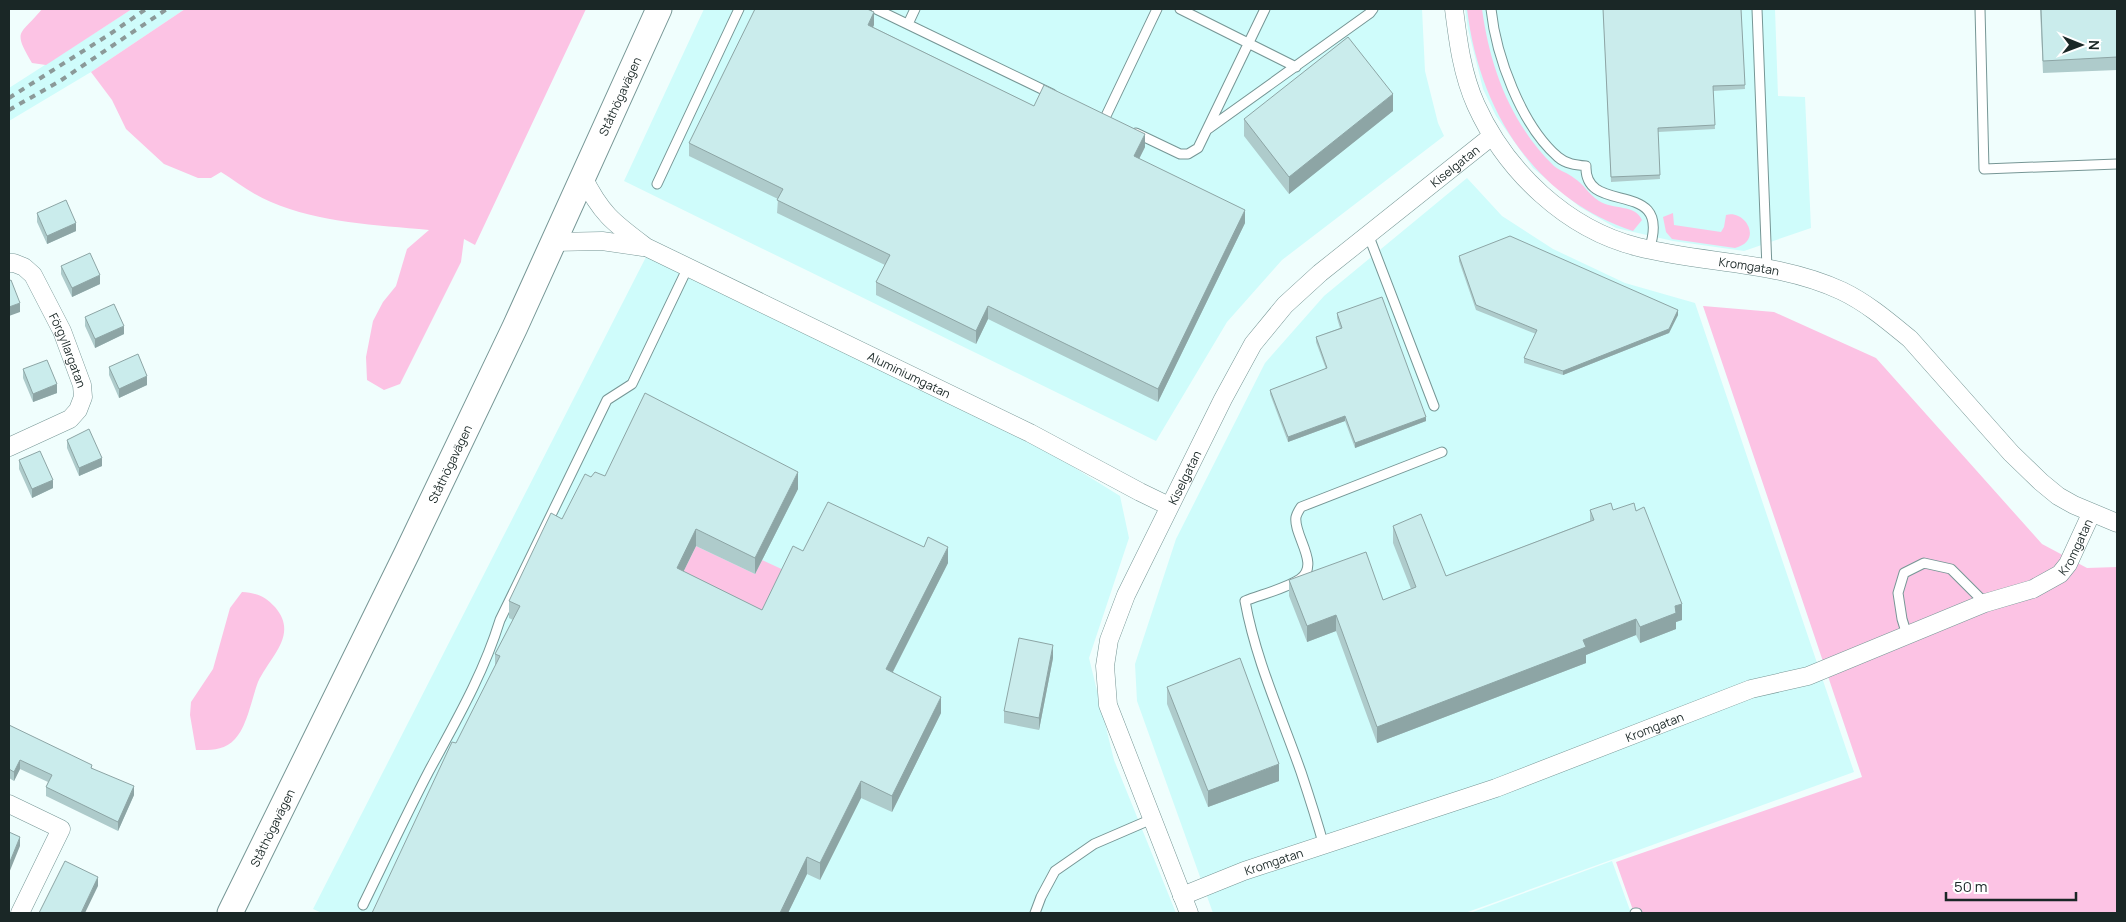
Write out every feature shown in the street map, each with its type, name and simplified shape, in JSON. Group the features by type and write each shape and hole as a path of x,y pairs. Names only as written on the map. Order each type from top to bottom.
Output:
{"main road":[{"name":"Ståthögavägen","path":"230,913 407,553 554,242 659,9"}],"street":[{"name":"Kromgatan","path":"1454,9 1460,55 1475,103 1492,136 1526,179 1558,208 1611,239 1649,250 1767,269 1804,277 1840,290 1866,305 1910,339 2011,453 2041,482 2058,496 2092,514 2117,523"},
{"name":"Kiselgatan","path":"1189,913 1108,705 1106,666 1109,640 1126,595 1223,399 1254,344 1285,305 1320,273 1492,136"},
{"name":"Aluminiumgatan","path":"583,177 593,198 604,212 646,247 1030,434 1170,506"},
{"name":"Aluminiumgatan","path":"554,242 602,242 646,247"},
{"name":"Förgyllargatan","path":"9,263 24,267 33,275 62,331 82,385 82,397 78,410 70,419 9,447"},
{"name":"Kromgatan","path":"1182,896 1244,871 1496,788 1751,690 1808,676 1985,603 2033,589 2060,574 2068,564 2092,514"},
{"path":"9,804 60,829 20,913"}],"lane":[{"path":"657,184 739,9"},
{"path":"876,9 1062,98"},
{"path":"908,24 915,9"},
{"path":"1157,9 1110,120 1180,154 1188,154 1198,148 1265,9"},
{"path":"1180,9 1296,67"},
{"path":"1206,131 1373,9"},
{"path":"1491,9 1504,69 1519,104 1540,136 1558,158 1572,164 1586,166 1586,176 1590,184 1597,190 1607,196 1639,202 1648,209 1653,218 1654,228 1649,250"},
{"path":"1757,9 1767,269"},
{"path":"1980,9 1984,169 2117,164"},
{"path":"1368,234 1434,406"},
{"path":"363,904 410,808 471,696 490,653 500,620 607,400 632,384 688,267"},
{"path":"1324,846 1301,773 1261,667 1249,624 1245,601 1301,579 1307,569 1308,559 1296,526 1296,515 1301,507 1442,452"},
{"path":"1907,635 1902,619 1898,593 1904,573 1924,563 1951,569 1985,603"},
{"path":"1035,913 1055,871 1094,844 1152,819"}],"shaded area":[{"path":"42,9 132,9 46,65 32,63 22,44 21,38 21,33"},
{"path":"132,9 185,9 91,72 9,121 9,88"},
{"path":"185,9 586,9 475,245 464,239 461,262 400,384 384,390 367,380 366,357 373,321 383,302 396,286 407,249 429,230 348,222 309,215 264,199 221,172 211,178 198,178 164,164 126,129 112,100 91,72"},
{"path":"704,9 1422,9 1425,71 1438,123 1444,136 1282,260 1227,322 1156,441 624,181"},
{"path":"1465,9 1775,9 1778,96 1805,97 1811,228 1744,251 1673,241 1616,228 1580,207 1533,168 1496,116 1483,89"},
{"path":"1467,9 1482,9 1491,53 1505,94 1514,113 1539,150 1554,166 1577,180 1599,201 1611,206 1629,209 1639,215 1642,220 1633,231 1598,216 1567,196 1540,173 1517,145 1498,114 1484,81 1473,46"},
{"path":"1467,178 1502,216 1553,249 1625,283 1695,303 1854,772 1465,913 1213,913 1137,701 1135,664 1176,539 1265,363 1324,296"},
{"path":"1673,213 1674,225 1721,232 1726,215 1733,214 1745,221 1750,233 1744,244 1735,248 1672,239 1666,232 1663,217"},
{"path":"646,257 1054,455 1120,496 1129,538 1089,658 1114,760 1176,913 322,913 313,909"},
{"path":"1703,306 1774,312 1876,358 2042,544 2087,568 2117,567 2117,913 1634,913 1616,862 1862,777"},
{"path":"696,546 755,574 762,560 788,572 762,626 677,585"},
{"path":"242,592 260,596 268,600 275,607 282,617 283,636 280,645 258,682 246,720 239,734 231,743 222,748 196,750 190,715 191,702 213,669 230,608"},
{"path":"1612,861 1631,913 1470,913"}],"building":[{"path":"755,9 867,9 874,12 868,25 1034,106 1044,85 1145,134 1134,156 1245,210 1158,389 988,306 976,331 876,282 890,255 777,200 783,189 689,143"},
{"path":"1603,9 1741,9 1745,85 1713,86 1715,125 1658,128 1660,175 1611,177"},
{"path":"2041,9 2117,9 2117,57 2043,61"},
{"path":"1348,37 1393,94 1289,177 1244,119"},
{"path":"66,200 76,223 47,236 37,213"},
{"path":"1510,236 1678,310 1669,329 1563,371 1524,358 1537,330 1476,305 1459,256"},
{"path":"90,253 100,275 72,288 61,266"},
{"path":"11,280 20,303 9,307 9,281"},
{"path":"1382,297 1426,417 1355,443 1345,416 1288,437 1270,390 1327,368 1316,337 1342,328 1337,313"},
{"path":"114,304 124,326 95,339 85,317"},
{"path":"138,354 147,376 119,389 109,367"},
{"path":"47,360 57,384 33,394 23,369"},
{"path":"645,393 798,472 755,558 696,529 677,568 762,610 793,546 803,551 828,502 924,547 928,537 948,547 886,669 941,697 892,796 861,781 820,863 807,857 780,913 372,913 452,742 456,743 500,656 495,654 520,606 509,601 551,513 562,519 585,474 591,477 595,472 605,476"},
{"path":"89,429 102,458 79,468 67,440"},
{"path":"40,451 53,480 32,489 19,460"},
{"path":"1611,503 1613,510 1634,503 1636,511 1644,507 1682,604 1675,606 1676,613 1640,627 1636,619 1583,640 1586,647 1377,727 1336,615 1307,626 1289,580 1366,552 1383,600 1416,587 1393,526 1421,514 1446,576 1594,520 1590,510"},
{"path":"1019,638 1053,645 1039,718 1004,711"},
{"path":"1240,658 1279,764 1208,791 1167,687"},
{"path":"9,725 92,765 91,768 134,786 118,822 46,787 52,775 20,760 14,772 9,769"},
{"path":"9,832 20,837 9,864"},
{"path":"65,861 98,877 81,913 39,913"}],"railway":[{"path":"9,98 146,9"},
{"path":"9,110 60,81 167,9"}]}
